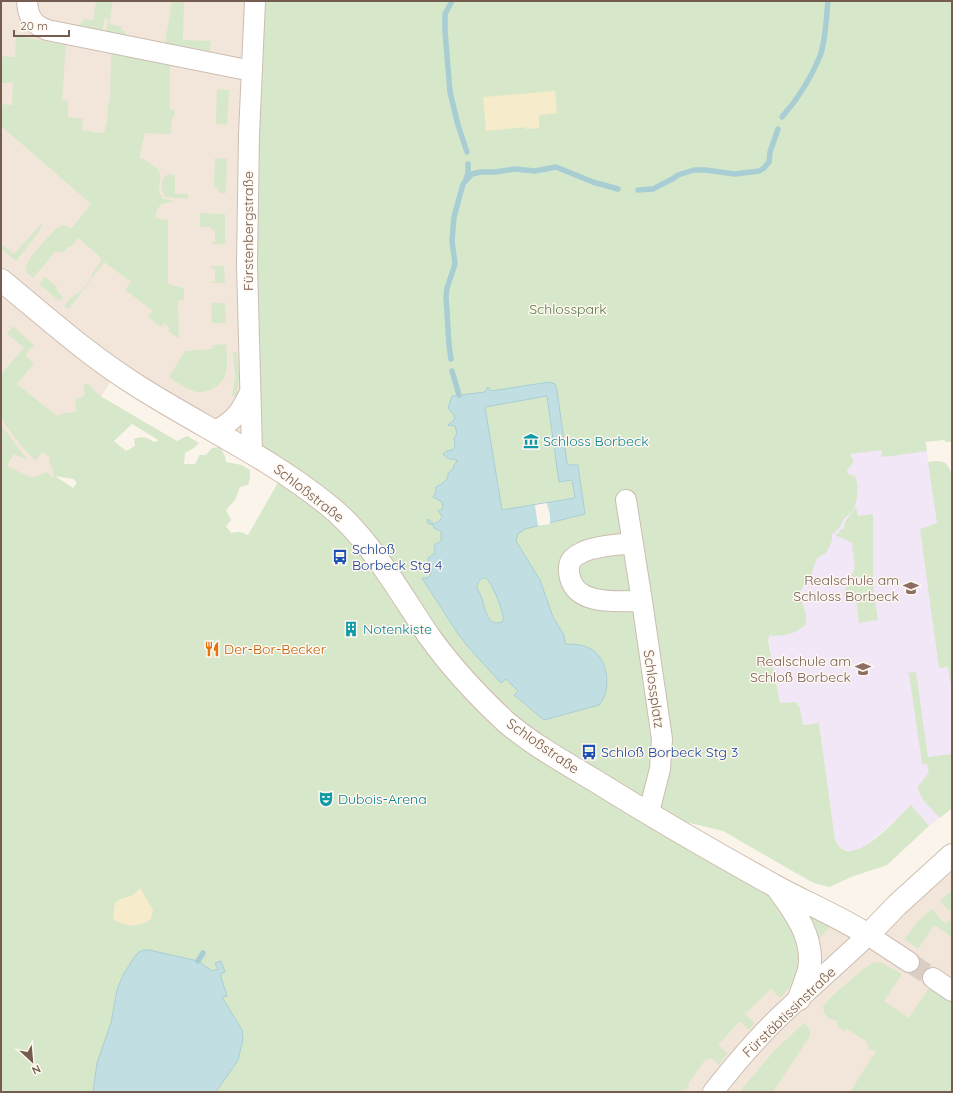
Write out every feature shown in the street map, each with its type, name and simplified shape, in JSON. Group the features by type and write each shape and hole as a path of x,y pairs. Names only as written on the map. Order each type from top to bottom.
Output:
{"street":[{"path":"28,1 28,13 33,22 46,30 252,71"},
{"name":"Fürstenbergstraße","path":"252,452 247,256 255,1"},
{"name":"Schloßstraße","path":"1,280 65,333 113,370 159,400 252,452 303,485 330,506 346,522 385,569 445,657 478,694 506,722 547,752 647,812 777,888 833,914 868,935"},
{"name":"Fürstenbergstraße","path":"215,431 241,411 250,392"},
{"name":"Schlossplatz","path":"626,500 662,739 662,758 651,804 647,812"},
{"path":"632,543 580,553 571,560 569,574 575,587 584,595 594,600 642,601"},
{"path":"909,962 868,935 897,905 952,855"},
{"name":"Schloßstraße","path":"777,888 800,922 808,946 809,969 799,999"},
{"name":"Fürstäbtissinstraße","path":"713,1092 746,1051 771,1025 838,965 868,935"},
{"path":"933,978 952,991"}],"shaded area":[{"path":"1,1 276,1 252,452 115,374 54,475 18,698 1,763"},
{"name":"Realschule am Schloß Borbeck","path":"926,442 928,462 945,462 950,469 952,477 952,808 929,826 911,806 866,846 855,851 842,850 837,845 835,839 819,723 803,725 800,708 780,703 768,636 775,628 839,455"},
{"path":"952,856 952,1092 660,1092 797,962 838,919 869,935"}],"green space":[{"path":"96,1 113,1 109,24 122,27 121,30 125,31 125,36 106,32 108,20 105,17 102,31 78,26 85,19 93,20"},
{"path":"172,1 184,1 183,40 211,41 210,52 165,43"},
{"name":"Schlosspark","path":"255,1 952,1 952,442 946,442 944,440 925,442 927,451 884,457 881,456 882,450 850,454 854,462 847,470 848,474 855,476 857,488 856,502 853,510 845,518 838,529 832,534 832,541 826,553 817,558 811,575 805,582 799,595 806,614 806,624 802,628 790,634 771,636 770,634 768,640 780,703 796,702 800,708 803,725 819,723 835,839 841,849 850,851 861,848 873,841 911,805 929,826 887,865 851,877 830,887 808,880 723,831 682,821 838,919 797,962 799,964 795,978 784,994 780,998 771,989 745,1014 755,1023 749,1030 739,1022 718,1045 728,1053 719,1065 711,1058 705,1060 688,1084 689,1087 687,1089 685,1088 682,1092 1,1092 1,425 26,458 25,459 14,454 7,466 32,478 47,472 52,478 54,474 49,461 49,456 42,452 36,461 22,447 1,419 1,374 24,348 7,334 13,326 34,345 25,355 34,363 17,384 57,416 64,413 76,412 76,399 84,396 84,384 89,384 102,397 177,441 187,436 199,443 185,453 184,464 195,464 200,455 206,455 212,448 220,447 225,456 226,462 242,465 250,470 248,485 240,487 235,500 226,510 231,520 226,526 231,533 240,532 248,535 284,472 252,452","holes":["132,424 158,440 158,441 154,442 142,437 137,438 134,439 135,446 126,451 114,441","55,476 73,479 77,483 73,488"]},
{"path":"16,36 66,45 62,100 68,101 68,117 83,119 82,130 104,133 108,118 108,106 110,100 111,53 170,64 170,109 175,110 174,118 172,118 171,134 145,133 139,158 145,160 158,169 160,173 160,194 163,199 172,200 172,202 161,204 157,210 155,218 168,220 168,284 184,288 184,300 178,300 178,338 168,331 170,328 164,323 161,327 148,317 153,311 125,290 131,282 104,262 69,309 64,306 71,298 81,291 92,277 91,275 101,261 100,257 78,238 71,247 68,247 64,252 55,252 33,278 26,272 28,261 48,237 62,225 71,229 91,204 1,126 1,104 12,105 13,83 1,83 1,56 15,57"},
{"path":"217,89 229,90 227,125 216,124"},
{"path":"215,158 227,159 226,193 219,193 218,187 214,187"},
{"path":"168,174 175,175 175,194 188,194 188,199 165,197 162,182"},
{"path":"200,213 225,214 225,244 212,244 212,242 215,242 215,230 211,230 211,227 200,227"},
{"path":"41,224 42,225 39,232 16,261 1,249 1,244 14,254"},
{"path":"211,266 224,266 225,283 212,283 211,281 215,281 215,269 212,269"},
{"path":"45,277 57,287 57,291 63,297 59,301 39,284"},
{"path":"211,303 225,303 226,323 212,323"},
{"path":"226,344 226,373 219,385 211,390 202,392 193,391 169,377 185,351 212,349 213,345"},
{"path":"233,352 237,352 239,377 237,397 232,396 235,377"},
{"path":"928,462 943,462 948,466 952,477 952,692 948,667 939,668 920,529 937,523"},
{"path":"856,507 858,516 873,514 873,580 861,580 851,576 855,568 852,543 835,535 844,528 845,522"},
{"path":"848,581 861,586 873,585 878,620 859,623 856,599 847,601 844,594"},
{"path":"916,672 928,757 952,754 952,808 940,818 920,795 918,786 929,772 927,764 922,764 909,674 906,673"},
{"path":"952,890 952,908 949,911 940,901"},
{"path":"932,909 945,924 950,920 952,922 952,937 934,925 918,949 905,940 905,938 918,921"},
{"path":"874,962 882,963 902,974 884,1001 909,1018 928,989 936,981 952,986 952,1092 850,1092 876,1051 869,1049 867,1042 847,1029 844,1031 838,1027 837,1021 828,1018 824,1013 823,1006 832,996 862,970"},
{"path":"804,1023 810,1030 810,1036 773,1092 739,1092 775,1050"}],"sand":[{"path":"555,91 557,113 539,115 539,128 526,129 525,127 486,131 483,97"},
{"path":"140,888 153,910 151,919 147,922 134,926 123,924 114,920 113,916 115,903 118,900 133,895"}],"water":[{"path":"549,382 555,384 567,463 569,465 578,465 585,514 525,529 518,534 516,541 540,580 553,617 564,635 565,644 581,645 595,652 600,657 606,670 607,685 603,699 599,705 544,720 514,695 518,691 506,679 501,683 470,649 458,634 422,578 428,578 431,573 432,569 428,566 428,558 435,553 434,545 441,541 441,531 434,528 433,525 427,523 428,519 434,524 440,520 442,516 438,511 443,507 442,502 433,497 436,492 436,487 446,480 448,473 453,469 457,460 447,458 443,454 455,447 454,438 457,434 455,426 448,425 455,419 454,415 448,408 452,396 485,392 488,387 491,391","holes":["547,396 559,482 572,480 575,498 502,510 485,407","482,578 486,578 491,585 501,607 503,617 502,622 493,622 487,615 477,587"]},
{"path":"144,950 198,961 212,971 218,969 215,963 221,961 225,972 220,974 227,996 222,997 242,1030 243,1039 238,1060 216,1092 93,1092 97,1063 111,1023 117,990 123,975 135,956"}],"pier":[{"path":"547,503 550,515 550,524 538,526 535,505"}],"waterway":[{"path":"452,1 445,14 450,92 458,125 467,152"},
{"path":"782,117 803,88 820,56 825,36 828,1"},
{"path":"638,190 653,189 678,175 694,170 735,174 759,171 769,162 770,152 778,129"},
{"path":"466,179 468,164"},
{"path":"451,359 446,296 447,288 455,264 452,241 454,217 463,184 472,174 515,169 535,171 556,167 593,182 618,189"},
{"path":"452,371 459,395"},
{"path":"198,961 203,953"}],"tunnel":[{"path":"909,962 933,978"}],"place":[{"name":"Schloss Borbeck","path":"531,441"},
{"name":"Schloß Borbeck Stg 4","path":"340,557"},
{"name":"Realschule am Schloss Borbeck","path":"911,588"},
{"name":"Notenkiste","path":"351,629"},
{"name":"Der-Bor-Becker","path":"212,649"},
{"name":"Realschule am Schloß Borbeck","path":"863,669"},
{"name":"Schloß Borbeck Stg 3","path":"589,752"},
{"name":"Dubois-Arena","path":"326,799"}]}
